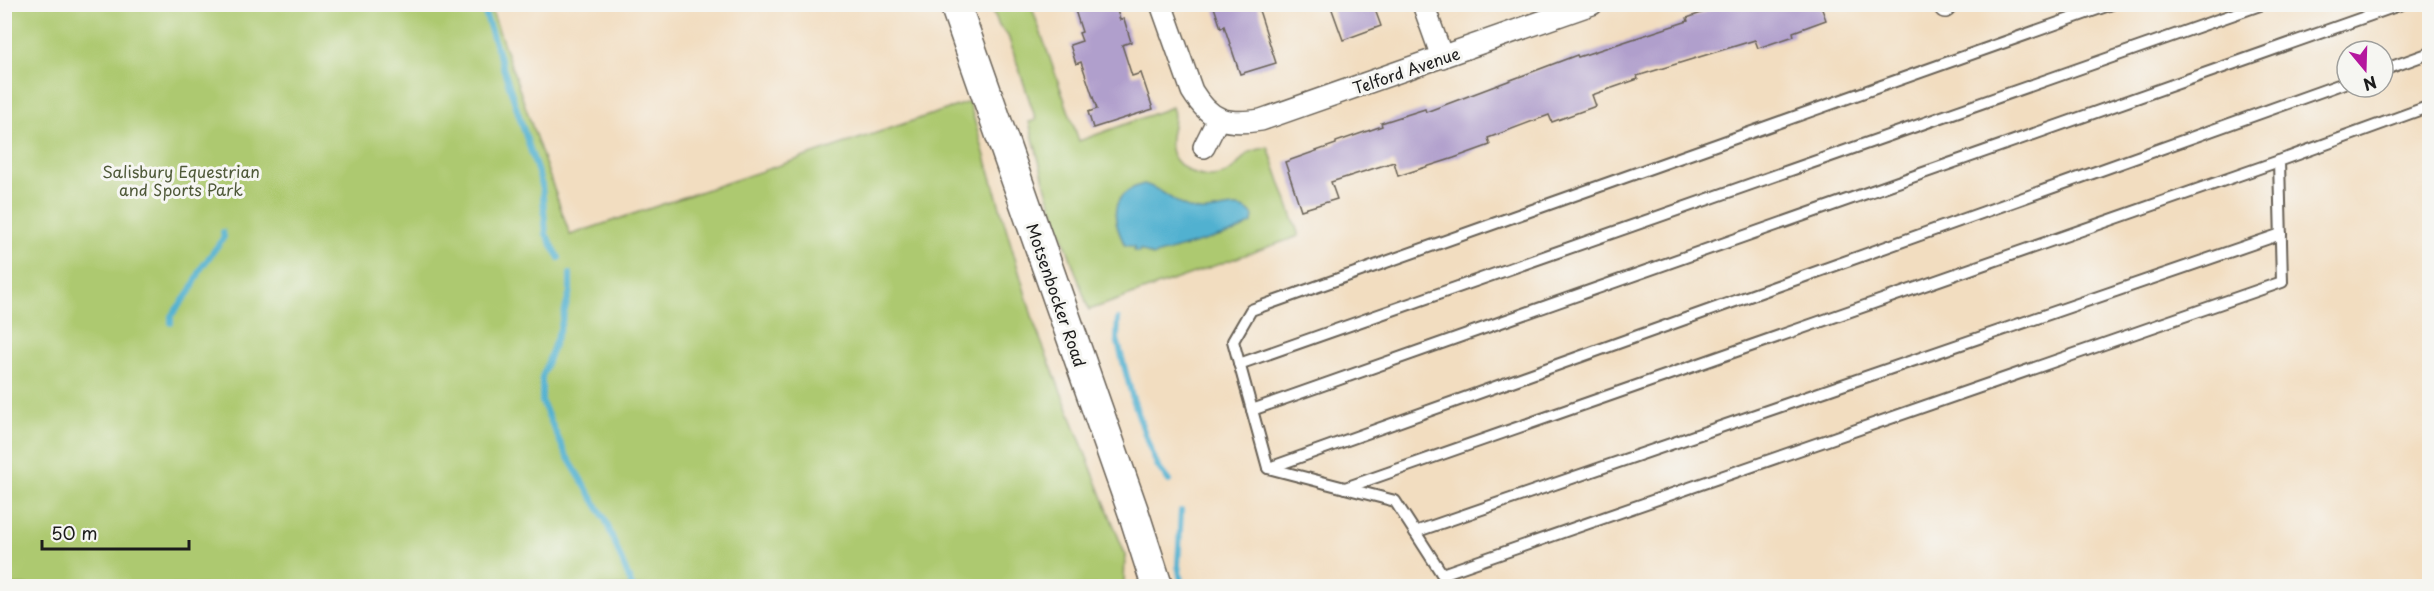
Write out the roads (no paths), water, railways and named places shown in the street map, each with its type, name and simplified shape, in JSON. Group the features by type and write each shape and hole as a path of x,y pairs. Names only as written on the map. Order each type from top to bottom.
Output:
{"main road":[{"name":"Motsenbocker Road","path":"955,4 1157,586"}],"street":[{"path":"1161,4 1192,91 1199,102 1218,119 1204,147"},
{"path":"1423,4 1442,57"},
{"name":"Telford Avenue","path":"1218,119 1240,123 1261,120 1592,4"}],"lane":[{"path":"1268,468 1233,341 1251,310 2112,4"},
{"path":"1239,364 2263,4"},
{"path":"1252,410 2402,4"},
{"path":"2395,66 2430,53"},
{"path":"1268,468 2335,86"},
{"path":"1344,488 2430,106"},
{"path":"1268,468 1395,501 1442,574 2282,282 2279,161"},
{"path":"1415,531 2281,234"}],"water":[{"path":"1144,184 1159,190 1185,207 1200,211 1229,207 1242,208 1253,216 1252,223 1235,232 1152,256 1140,249 1139,252 1134,251 1135,247 1125,245 1120,235 1115,216 1116,207 1125,193"}],"waterway":[{"path":"482,4 542,185 546,234 559,258"},
{"path":"171,323 171,316 191,290 202,267 224,237 223,232"},
{"path":"570,274 570,291 560,329 542,377 542,402 565,453 605,519 632,586"},
{"path":"1118,319 1117,339 1132,396 1158,467 1169,481"},
{"path":"1181,511 1178,565 1182,586"}],"park label":[{"name":"Salisbury Equestrian and Sports Park","path":"181,180"}]}
